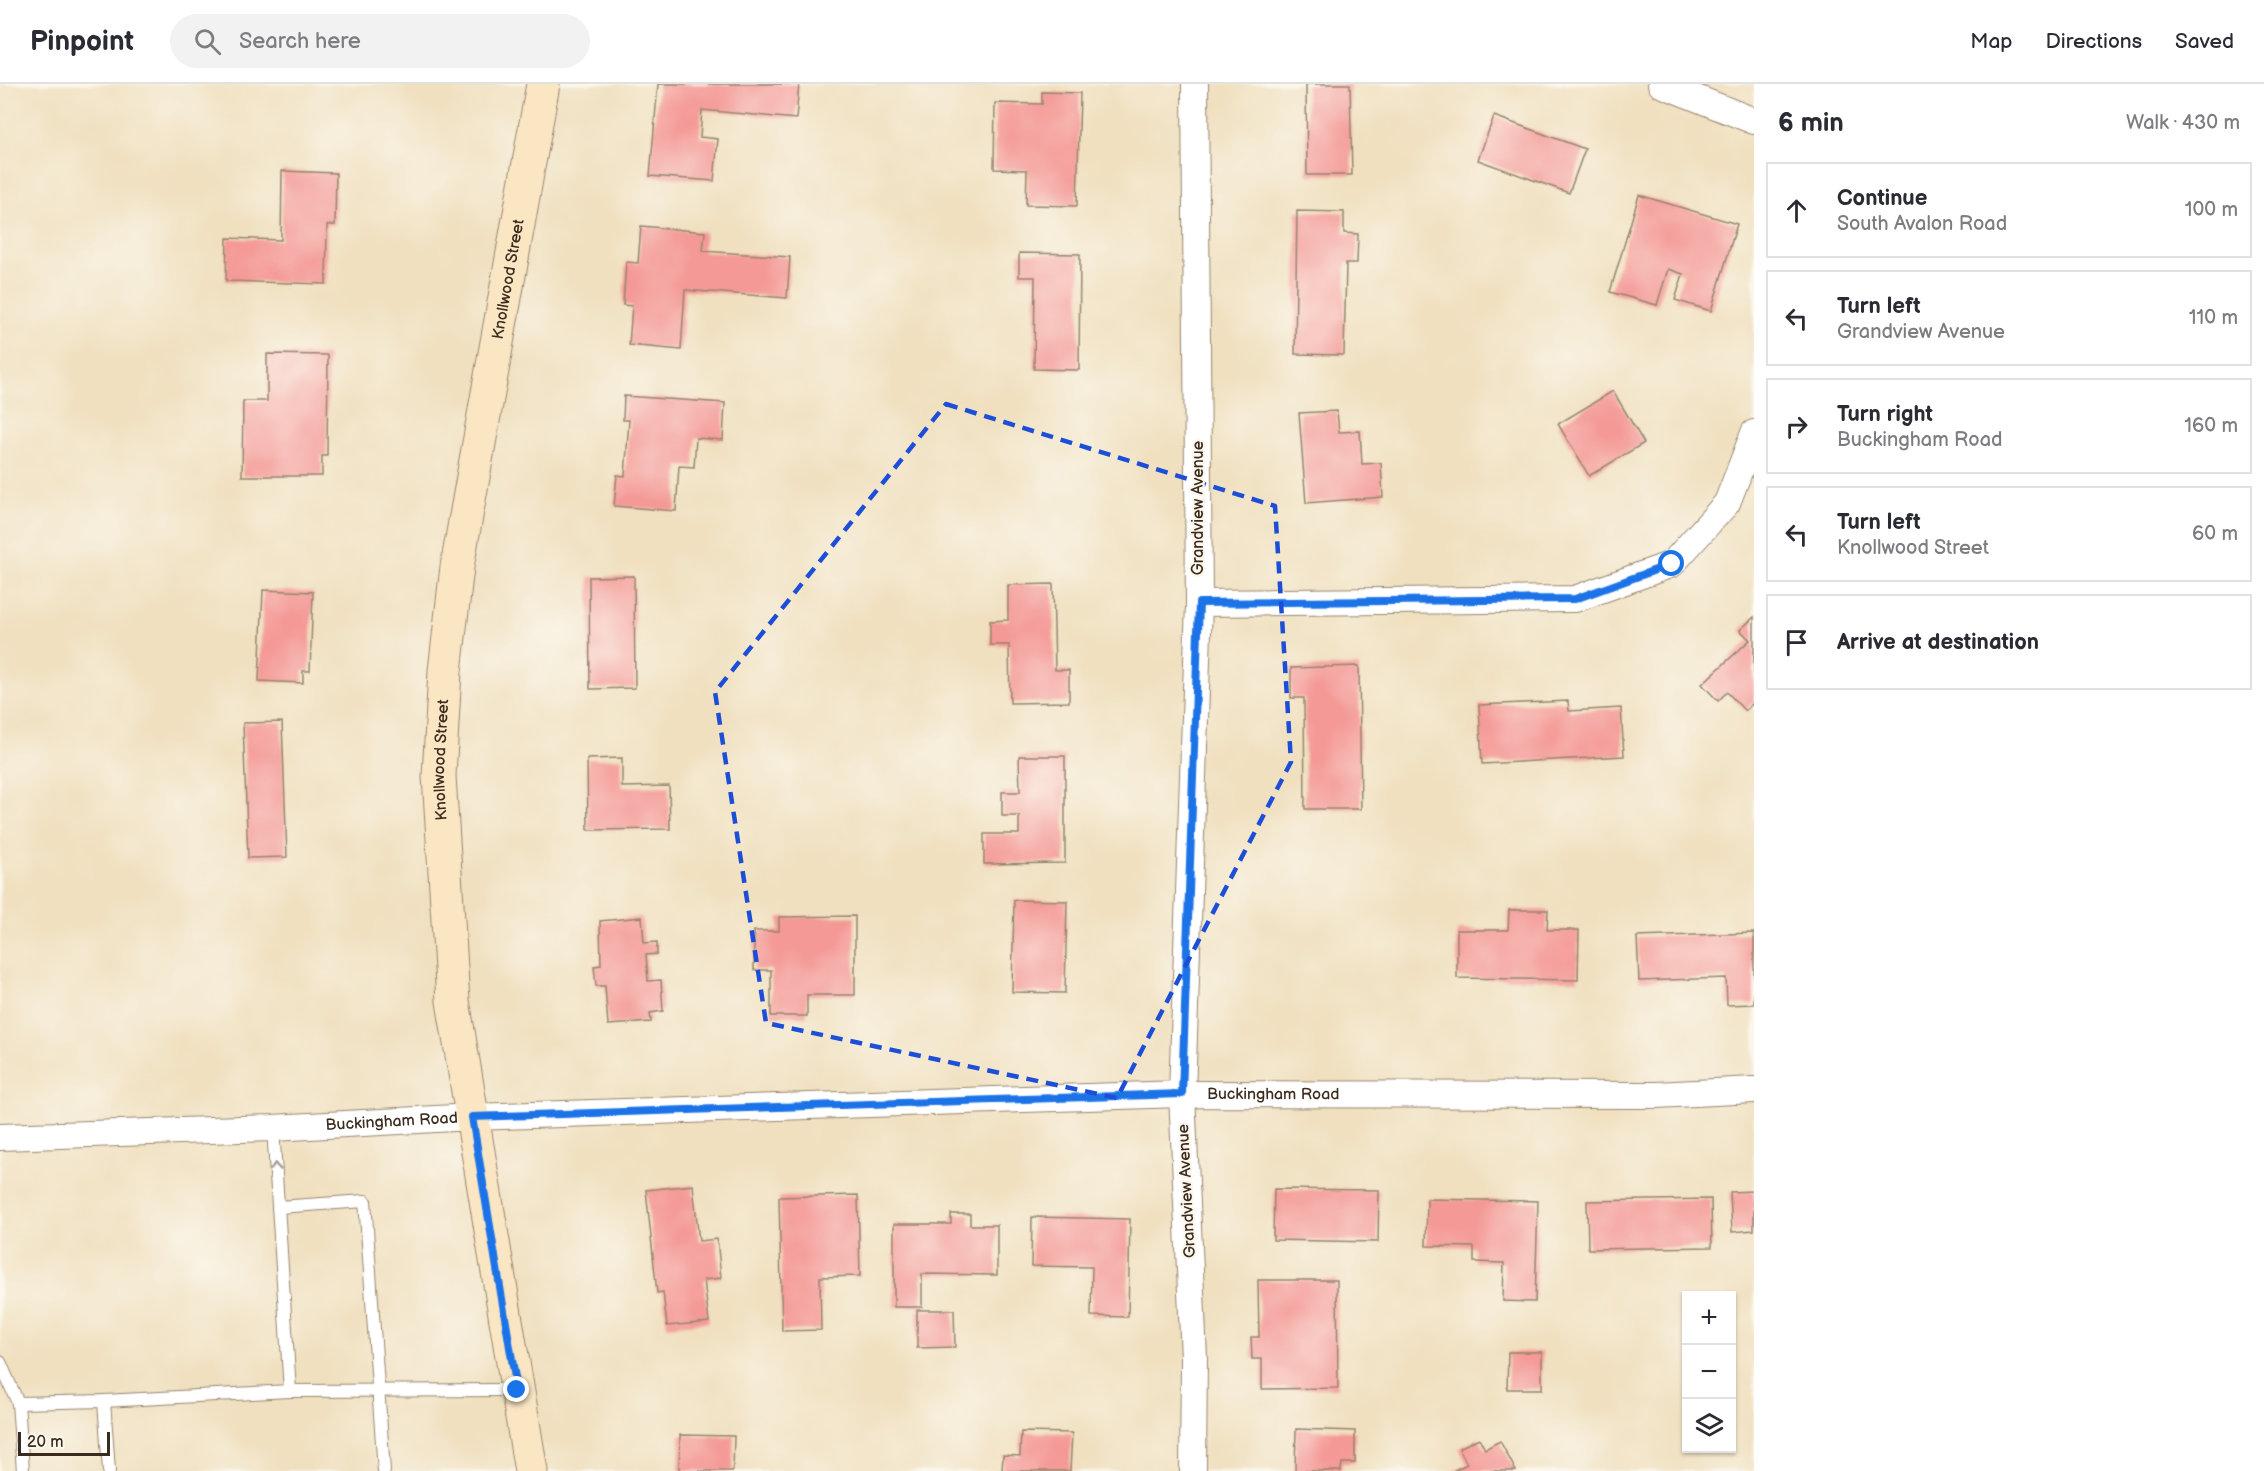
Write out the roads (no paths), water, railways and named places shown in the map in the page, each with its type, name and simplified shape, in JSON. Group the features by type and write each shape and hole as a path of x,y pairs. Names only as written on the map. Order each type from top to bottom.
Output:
{"main road":[{"name":"Knollwood Street","path":"531,1471 453,1001 439,776 445,670 457,567 543,84"}],"street":[{"name":"Grandview Avenue","path":"1192,1471 1194,1358 1182,1094 1199,603 1195,84"},
{"path":"1661,84 1754,121"},
{"path":"1199,603 1575,599 1672,564 1727,503 1754,433"},
{"name":"Buckingham Road","path":"0,1137 273,1128 472,1117 1182,1094 1656,1095 1754,1090"}],"lane":[{"path":"273,1128 290,1391"},
{"path":"278,1207 365,1201 384,1471"},
{"path":"0,1362 18,1403 23,1471"},
{"path":"18,1403 290,1391 517,1390"},
{"path":"104,1401 110,1471"}]}
